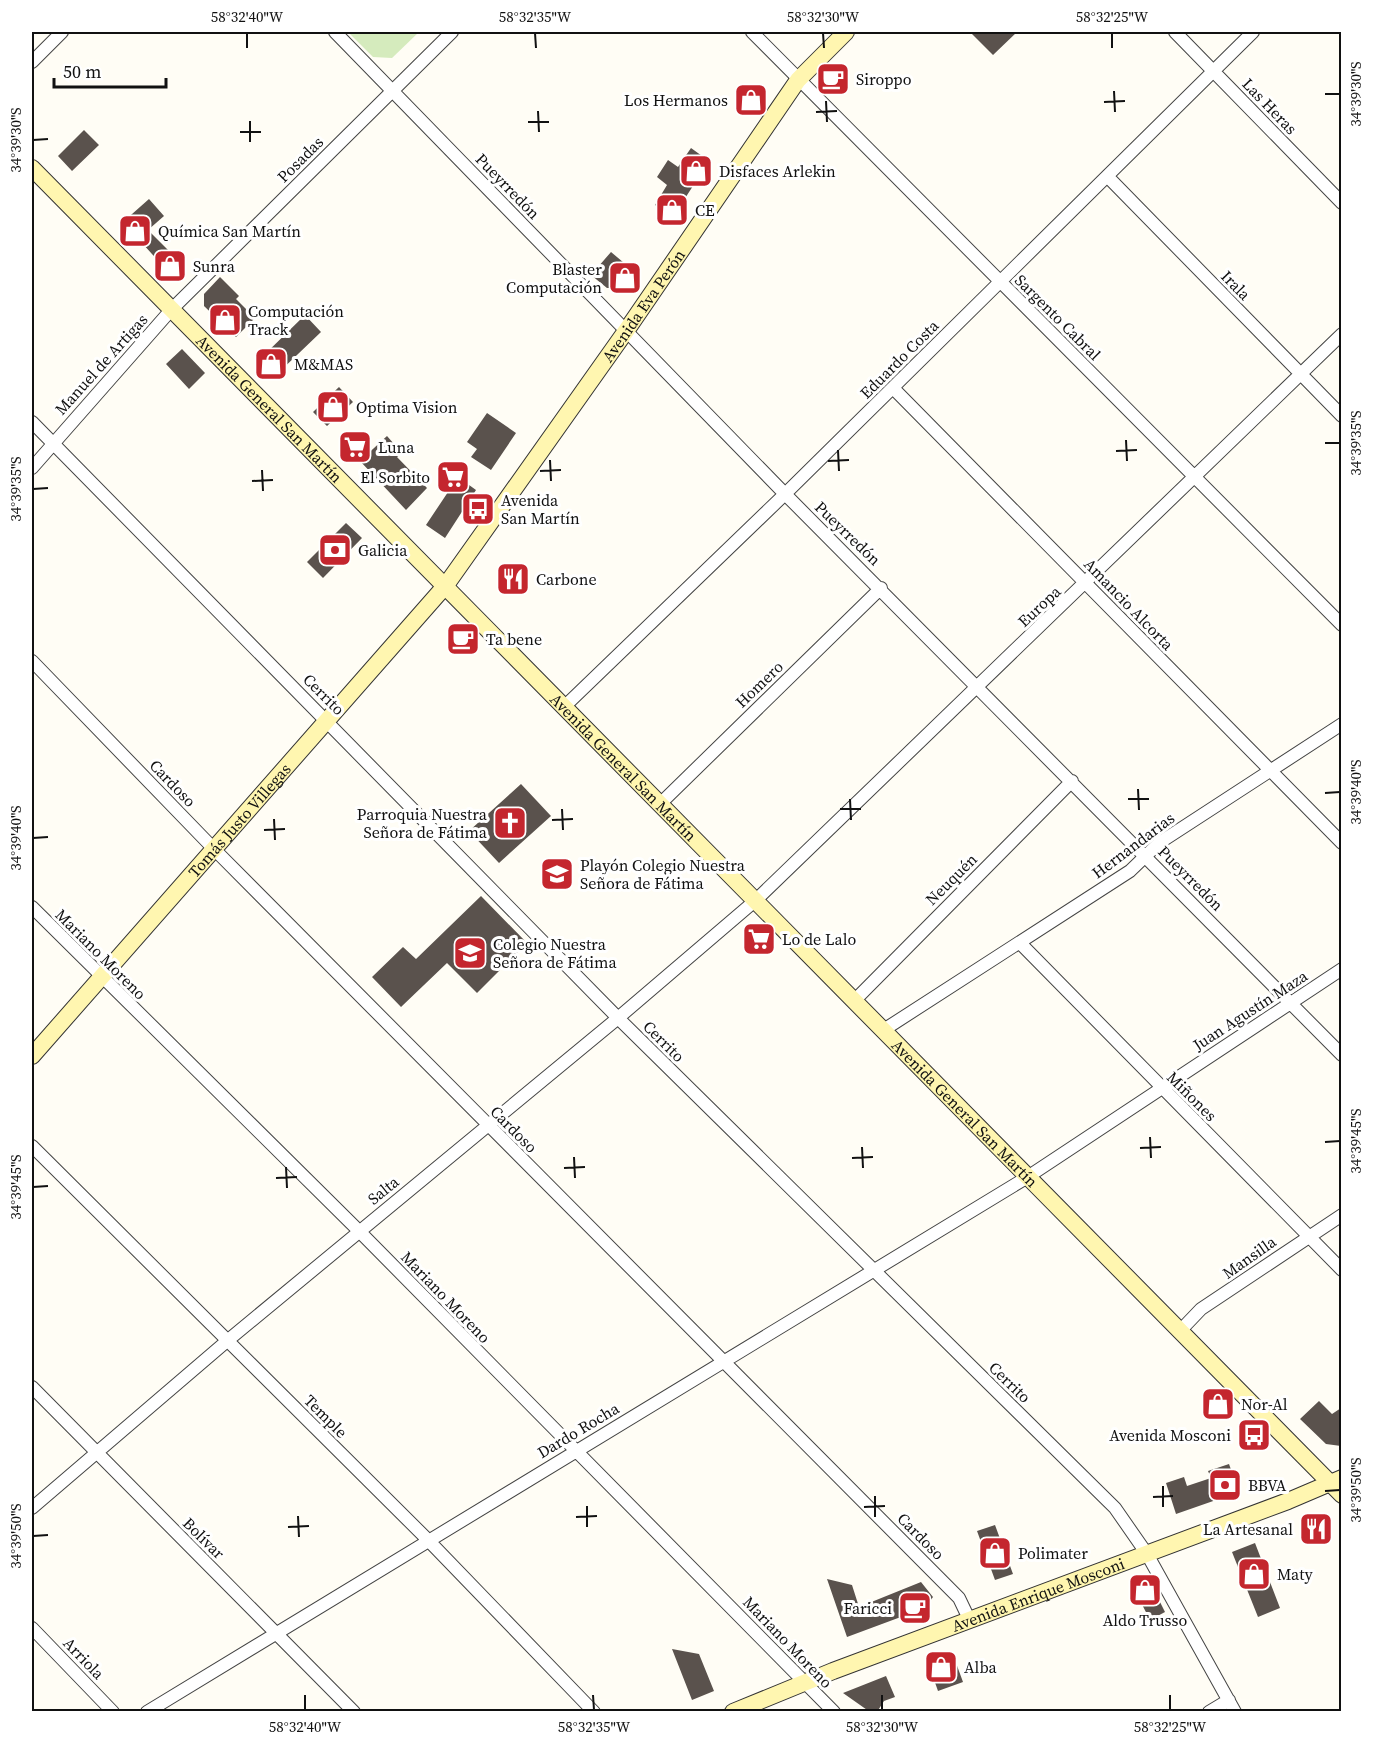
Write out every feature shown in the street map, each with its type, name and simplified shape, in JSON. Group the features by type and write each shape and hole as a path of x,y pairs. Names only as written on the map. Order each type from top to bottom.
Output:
{"main road":[{"name":"Avenida Eva Perón","path":"446,585 626,331 798,80 846,32"},
{"name":"Avenida General San Martín","path":"32,168 446,585 1026,1178 1179,1332 1338,1486"},
{"name":"Tomás Justo Villegas","path":"32,1056 446,585"},
{"name":"Avenida Enrique Mosconi","path":"733,1712 1147,1554 1338,1486"}],"street":[{"path":"32,62 62,32"},
{"name":"Pueyrredón","path":"335,32 785,494 881,588 1341,1055"},
{"name":"Posadas","path":"171,310 452,32"},
{"name":"Sargento Cabral","path":"752,32 1341,625"},
{"name":"Las Heras","path":"1175,32 1341,203"},
{"name":"Eduardo Costa","path":"564,707 785,494 1253,32"},
{"name":"Irala","path":"1107,176 1341,416"},
{"name":"Manuel de Artigas","path":"32,468 171,310"},
{"name":"Europa","path":"756,900 1341,334"},
{"name":"Amancio Alcorta","path":"893,388 1341,843"},
{"name":"Cerrito","path":"32,422 618,1018 1115,1508 1147,1554 1235,1712"},
{"name":"Homero","path":"660,804 881,588"},
{"name":"Cardoso","path":"32,661 488,1126 959,1598 970,1621"},
{"name":"Hernandarias","path":"882,1031 1130,872 1160,843 1341,724"},
{"name":"Neuquén","path":"854,1001 1072,781"},
{"name":"Salta","path":"32,1508 227,1341 618,1018 756,900"},
{"name":"Mariano Moreno","path":"32,908 100,978 359,1231 834,1712"},
{"name":"Miñones","path":"1020,943 1341,1270"},
{"name":"Juan Agustín Maza","path":"1026,1178 1341,969"},
{"name":"Temple","path":"32,1146 427,1539 594,1712"},
{"name":"Dardo Rocha","path":"147,1712 278,1635 427,1539 575,1452 1026,1178"},
{"name":"Mansilla","path":"1179,1332 1201,1310 1341,1215"},
{"name":"Bolívar","path":"32,1387 354,1712"},
{"name":"Arriola","path":"32,1628 112,1712"},
{"path":"1209,1712 1229,1700"}],"green space":[{"path":"348,32 419,32 392,58 373,57"}],"building":[{"path":"970,32 1017,32 993,55"},
{"path":"84,130 99,145 72,171 58,156"},
{"path":"691,148 709,161 673,217 655,205 667,185 657,177 668,160 678,167"},
{"path":"149,199 164,216 148,230 182,264 171,275 123,222"},
{"path":"611,252 636,273 625,287 607,288 591,275"},
{"path":"220,277 239,296 236,299 255,318 236,337 204,306 204,294"},
{"path":"305,315 321,332 274,377 258,361"},
{"path":"182,349 205,373 189,389 166,364"},
{"name":"Optima Vision","path":"339,387 353,402 327,426 313,412"},
{"path":"487,413 516,433 491,470 471,457 477,449 467,442"},
{"path":"387,436 402,453 397,457 427,488 406,510 360,461"},
{"path":"458,477 476,490 445,538 426,525"},
{"name":"Galicia","path":"346,523 362,538 323,578 307,562"},
{"name":"Parroquia Nuestra Señora de Fátima","path":"521,784 551,816 499,863 469,831"},
{"name":"Colegio Nuestra Señora de Fátima","path":"481,896 527,943 477,993 447,963 401,1007 372,977 403,947 416,959"},
{"path":"1319,1401 1332,1414 1341,1408 1341,1446 1326,1444 1300,1419"},
{"path":"1229,1464 1239,1492 1176,1514 1166,1483 1184,1477 1187,1486 1211,1478 1208,1471"},
{"name":"Polimater","path":"995,1525 1013,1574 995,1580 977,1531"},
{"name":"Maty","path":"1255,1543 1280,1608 1258,1617 1232,1552"},
{"path":"827,1579 852,1585 859,1607 921,1582 933,1597 925,1608 847,1637"},
{"path":"1145,1580 1150,1582 1165,1612 1150,1620 1133,1587"},
{"path":"672,1649 699,1654 714,1691 692,1700"},
{"path":"952,1652 963,1682 938,1691 927,1660"},
{"path":"886,1676 895,1697 884,1701 877,1712 870,1712 843,1693"}],"place":[{"name":"Siroppo","path":"833,79"},
{"name":"Los Hermanos","path":"751,100"},
{"name":"Disfaces Arlekin","path":"696,171"},
{"name":"CE","path":"672,210"},
{"name":"Química San Martín","path":"135,231"},
{"name":"Sunra","path":"170,266"},
{"name":"Blaster Computación","path":"625,278"},
{"name":"Computación Track","path":"225,320"},
{"name":"M&MAS","path":"271,364"},
{"name":"Optima Vision","path":"333,407"},
{"name":"Luna","path":"355,447"},
{"name":"El Sorbito","path":"453,477"},
{"name":"Avenida San Martín","path":"478,509"},
{"name":"Galicia","path":"335,550"},
{"name":"Carbone","path":"513,579"},
{"name":"Ta bene","path":"463,639"},
{"name":"Parroquia Nuestra Señora de Fátima","path":"510,823"},
{"name":"Playón Colegio Nuestra Señora de Fátima","path":"557,874"},
{"name":"Lo de Lalo","path":"759,939"},
{"name":"Colegio Nuestra Señora de Fátima","path":"470,953"},
{"name":"Nor-Al","path":"1218,1404"},
{"name":"Avenida Mosconi","path":"1254,1435"},
{"name":"BBVA","path":"1225,1485"},
{"name":"La Artesanal","path":"1316,1529"},
{"name":"Polimater","path":"995,1553"},
{"name":"Maty","path":"1254,1574"},
{"name":"Aldo Trusso","path":"1145,1590"},
{"name":"Faricci","path":"915,1608"},
{"name":"Alba","path":"941,1667"}]}
